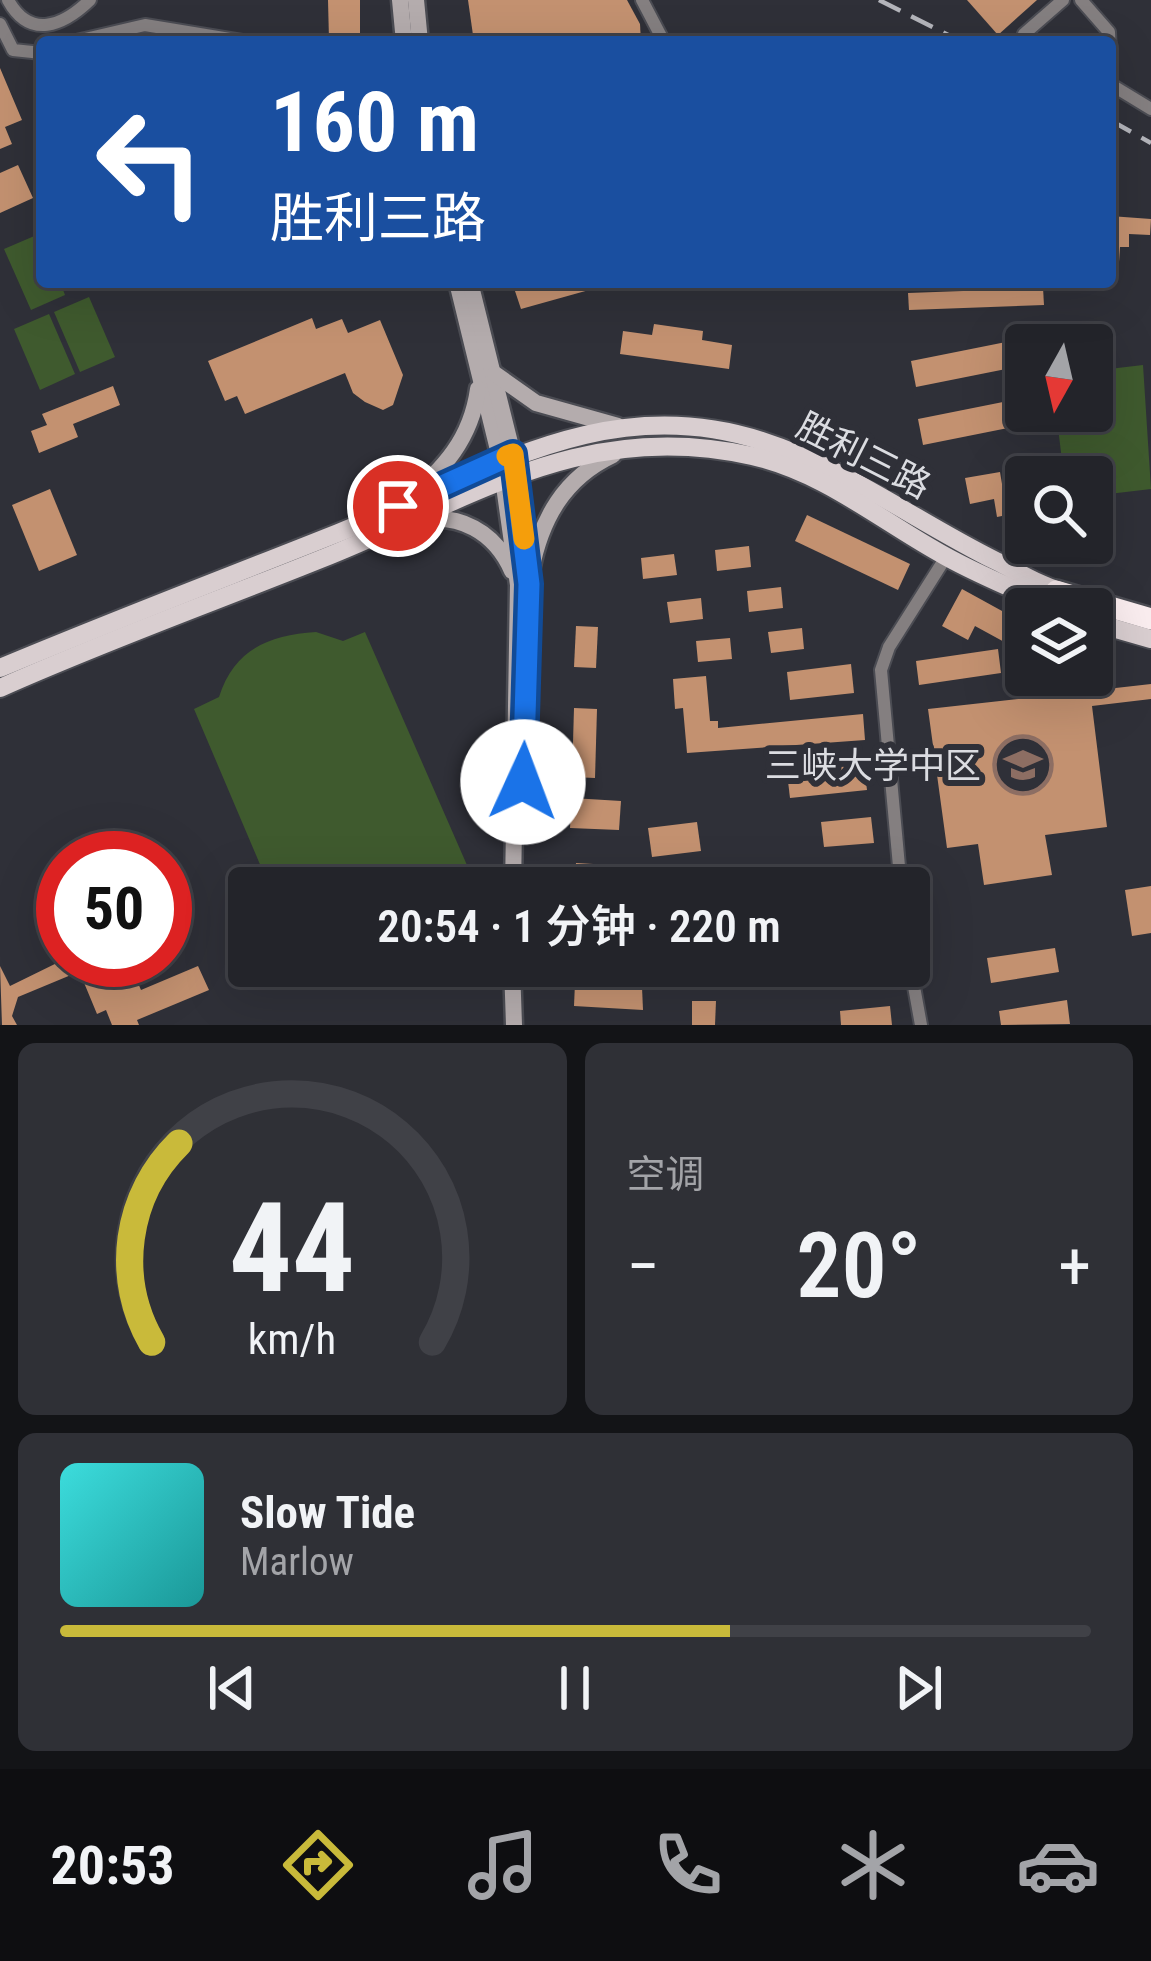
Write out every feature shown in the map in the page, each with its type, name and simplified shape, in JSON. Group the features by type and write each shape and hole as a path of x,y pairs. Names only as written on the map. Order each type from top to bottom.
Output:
{"highway":[{"path":"1113,616 1151,628"},
{"path":"1113,617 1151,616"}],"main road":[{"path":"400,0 403,36"},
{"path":"416,0 419,36"},
{"path":"401,515 464,438 487,375 459,288"},
{"path":"471,288 508,465 523,584 517,867"},
{"path":"487,375 565,414 639,436"},
{"path":"523,584 544,525 571,482 639,436"},
{"name":"胜利三路","path":"639,436 752,455 789,467 946,557 1021,588"},
{"name":"胜利三路","path":"0,688 508,465 639,436 740,436 808,458 1031,588"},
{"path":"401,515 436,517 475,528 503,554 523,584"},
{"name":"胜利三路","path":"0,668 401,515"},
{"name":"胜利三路","path":"1113,611 1151,616"},
{"path":"1113,626 1151,639"},
{"path":"517,987 518,1025"}],"street":[{"path":"8,0 16,15 41,28 57,24 90,0"},
{"path":"642,0 661,36"},
{"path":"1028,36 1024,34 1064,0"},
{"path":"1081,0 1109,36"},
{"path":"0,24 13,50 36,52"},
{"path":"98,36 146,25 212,36"},
{"path":"1116,88 1151,109"},
{"path":"900,867 881,670 889,646 946,557"},
{"path":"914,987 921,1025"}],"green space":[{"path":"36,235 36,288 62,288 65,295 31,310 4,249"},
{"path":"89,297 115,357 80,372 54,312"},
{"path":"49,314 75,374 40,390 14,329"},
{"path":"1143,365 1151,489 1113,494 1113,456 1061,456 1059,432 1113,432 1113,369"},
{"path":"316,632 343,641 365,632 468,867 261,867 194,709 219,697 234,667 255,648"}],"building":[{"path":"328,0 360,0 360,36 329,36"},
{"path":"468,0 627,0 640,24 641,36 473,36"},
{"path":"967,0 1037,0 998,35"},
{"path":"0,68 22,120 5,127 12,144 0,149"},
{"path":"18,165 33,198 0,213 0,173"},
{"path":"1116,216 1151,219 1150,235 1129,234 1129,247 1120,247 1118,277"},
{"path":"514,288 596,288 521,309"},
{"path":"1043,288 1044,305 909,310 908,293"},
{"path":"312,318 316,329 342,319 348,333 380,320 403,375 393,405 383,410 365,402 353,393 345,373 245,414 237,396 225,401 208,361"},
{"path":"654,324 703,331 702,340 732,345 729,369 620,354 623,331 652,335"},
{"path":"1005,342 1005,369 916,387 911,361"},
{"path":"113,386 120,405 73,424 78,437 39,453 31,431 47,425 42,414"},
{"path":"1005,402 1005,429 923,445 918,419"},
{"path":"1000,472 1005,515 997,517 994,499 970,504 965,478"},
{"path":"50,489 77,555 39,571 12,505"},
{"path":"807,515 910,564 898,590 795,541"},
{"path":"749,546 751,567 717,571 715,550"},
{"path":"674,554 677,575 643,579 641,558"},
{"path":"781,587 783,608 749,612 747,591"},
{"path":"962,589 1005,613 1005,642 975,626 968,640 942,626"},
{"path":"701,598 703,619 670,623 667,602"},
{"path":"576,626 598,627 596,668 574,667"},
{"path":"802,628 804,649 771,653 768,632"},
{"path":"730,638 732,659 698,662 696,641"},
{"path":"998,649 1001,673 919,685 916,661"},
{"path":"851,664 854,693 790,700 787,672"},
{"path":"706,676 710,721 718,721 718,728 863,714 865,740 687,753 683,708 675,709 673,679"},
{"path":"1151,684 1151,699 1092,706 1107,827 1045,835 1052,875 984,885 978,844 947,848 928,709 1044,696 1113,696 1113,688"},
{"path":"574,708 597,709 595,778 572,777"},
{"path":"864,764 867,790 790,798 787,773"},
{"path":"572,798 621,801 619,830 570,828"},
{"path":"871,817 874,843 824,847 821,822"},
{"path":"697,822 701,851 652,857 648,828"},
{"path":"576,863 645,867 576,867"},
{"path":"1151,886 1151,933 1132,936 1125,890"},
{"path":"1055,948 1059,972 991,983 987,958"},
{"path":"0,966 10,986 36,973 36,987 42,987 18,997 12,1016 17,1025 2,1025"},
{"path":"198,966 209,990 137,1020 139,1025 112,1025 106,1010 97,1014 86,987 192,987 192,969"},
{"path":"575,987 642,987 643,1010 574,1006"},
{"path":"1067,1000 1070,1024 1001,1025 999,1011"},
{"path":"692,1001 716,1001 715,1025 692,1025"},
{"path":"890,1006 892,1025 841,1025 840,1011"}],"railway":[{"path":"879,0 950,36"},
{"path":"1116,123 1151,143"}],"slow traffic":[{"path":"507,456 513,454 524,539"}],"place":[{"name":"三峡大学中区","path":"1023,765"}],"route":[{"path":"398,506 513,454 529,584 523,782"}]}
